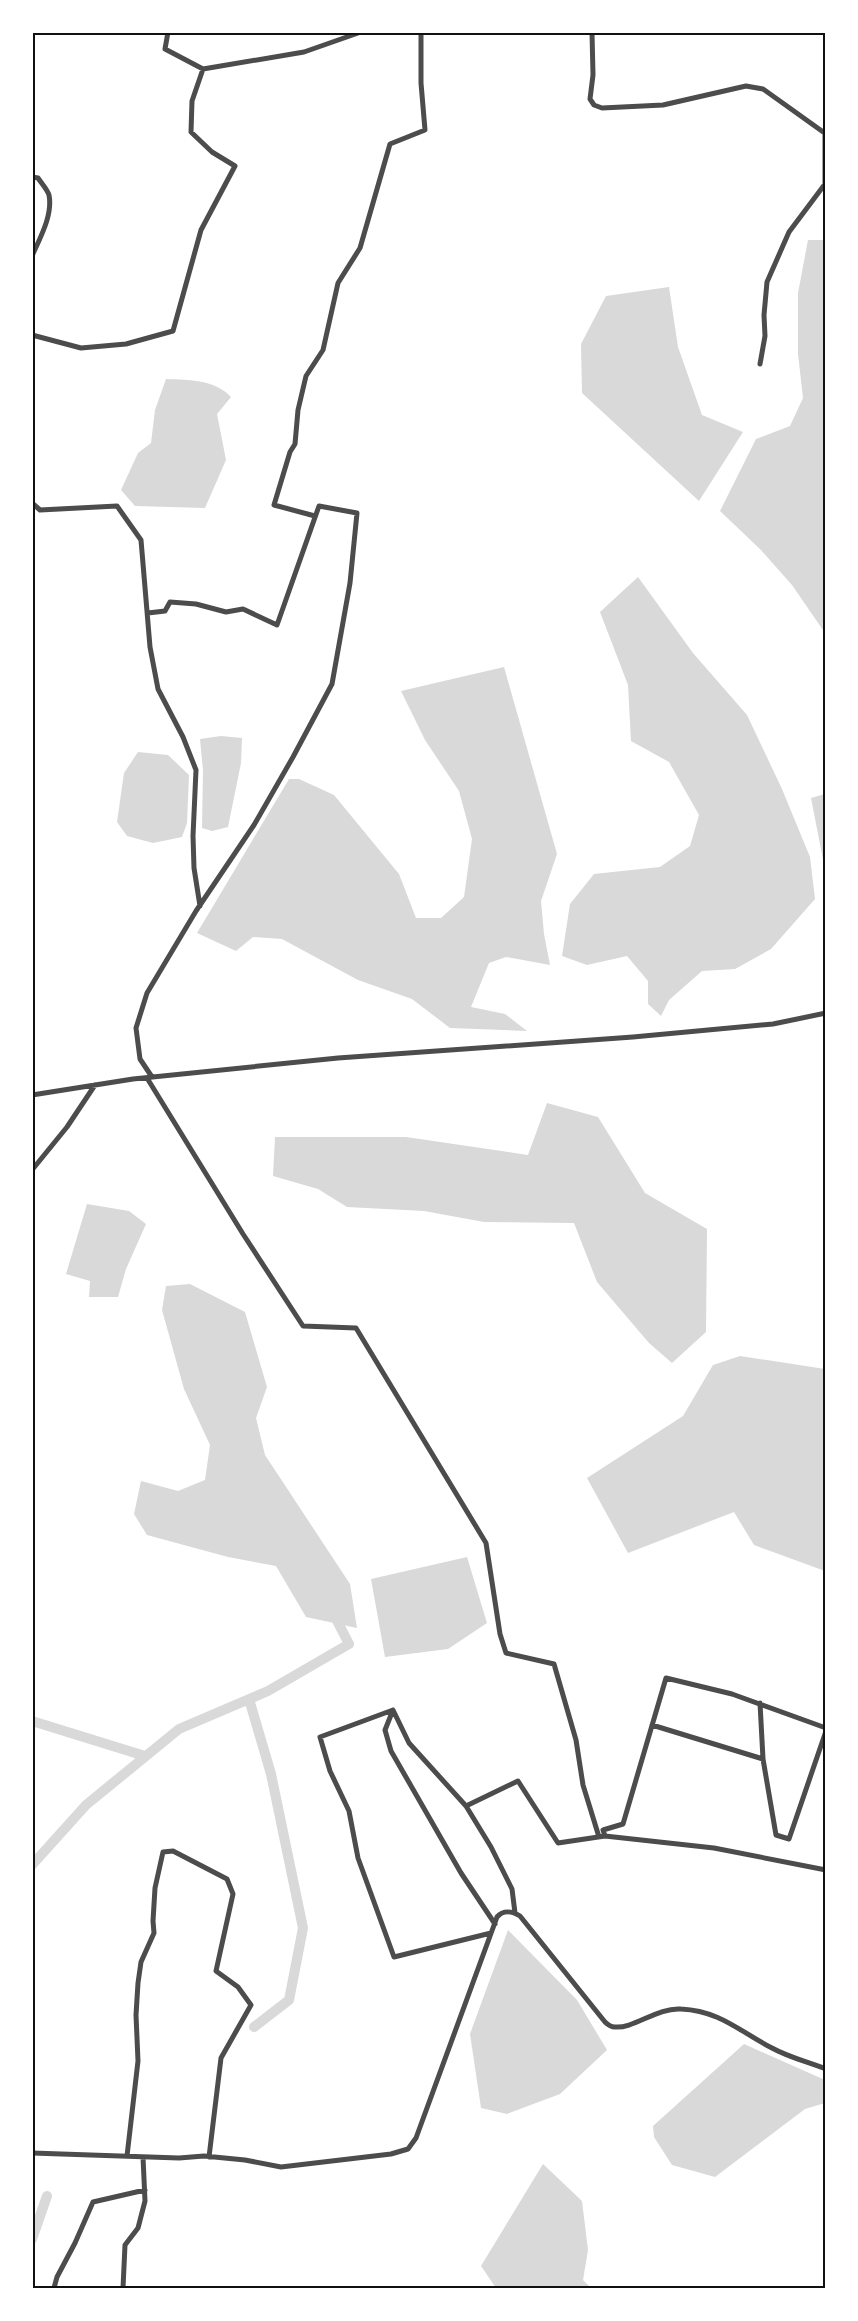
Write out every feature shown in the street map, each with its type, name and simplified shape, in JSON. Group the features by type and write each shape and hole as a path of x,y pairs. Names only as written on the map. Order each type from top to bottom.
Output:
{"street":[{"path":"168,32 165,49 203,69 304,52 361,32"},
{"path":"315,516 274,505 290,452 295,444 298,410 306,376 323,350 338,283 360,248 390,144 425,130 421,83 421,32"},
{"path":"592,32 593,75 590,99 594,105 602,108 663,105 746,86 763,89 825,135 825,184 789,232 767,282 764,315 765,336 760,364"},
{"path":"32,335 81,348 126,344 173,331 201,230 236,166 212,152 191,132 192,101 203,69"},
{"path":"32,177 38,178 48,193 50,204 45,226 32,256"},
{"path":"32,503 40,510 117,506 140,540 150,648 158,689 183,737 196,770 193,836 194,868 200,906"},
{"path":"148,612 165,611 170,602 196,604 226,612 243,609 277,625 318,506 357,512 350,583 332,684 254,825 200,906 147,992 136,1028 140,1059 149,1078 242,1234 303,1326 356,1328 486,1544 500,1634 506,1653 554,1664 576,1740 583,1785 602,1837"},
{"path":"32,1095 95,1084 338,1058 633,1037 773,1024 826,1013"},
{"path":"32,1170 67,1127 95,1084"},
{"path":"602,1837 604,1830 623,1824 666,1678 732,1694 760,1704 826,1729 789,1839 776,1835 763,1759 760,1704"},
{"path":"393,1710 409,1743 466,1806 491,1847 512,1889 515,1913"},
{"path":"393,1710 385,1730 391,1750 461,1873 495,1924"},
{"path":"393,1710 320,1737 330,1771 349,1812 358,1858 394,1957 491,1933"},
{"path":"652,1725 763,1759"},
{"path":"466,1806 518,1782 558,1843 602,1837 714,1848 826,1870"},
{"path":"127,2156 138,2061 136,2016 141,1962 154,1933 155,1888 163,1852 173,1851 226,1879 233,1894 216,1970 238,1987 251,2005 221,2058 209,2157"},
{"path":"32,2153 209,2157 246,2160 281,2167 356,2159 391,2154 408,2149 416,2138 491,1933 500,1914 515,1913 526,1922 592,2007 610,2026 615,2028 623,2026 666,2010 700,2011 730,2022 774,2049 826,2069"},
{"path":"123,2288 126,2245 138,2228 146,2201 143,2157"},
{"path":"54,2288 57,2277 75,2244 93,2202 145,2190"}],"shaded area":[{"path":"808,240 826,240 825,633 792,585 761,550 720,511 756,439 790,426 803,398 798,354 798,293"},
{"path":"669,287 678,347 702,415 743,432 699,501 582,393 581,344 606,296"},
{"path":"166,379 192,380 209,384 224,391 231,397 217,414 226,460 205,508 135,506 121,490 138,453 151,443 155,410"},
{"path":"638,577 693,653 747,715 782,789 810,857 815,899 771,949 735,969 702,971 669,1000 661,1016 648,1004 648,981 627,956 587,965 562,956 570,904 594,874 660,867 690,846 699,815 669,762 631,741 628,685 600,612"},
{"path":"504,667 557,854 541,901 544,934 550,965 506,957 489,963 471,1007 505,1014 527,1031 450,1028 412,999 358,980 282,939 253,937 236,951 197,933 289,779 299,779 334,795 399,874 416,918 441,918 464,897 472,839 459,791 425,740 401,691"},
{"path":"221,736 242,738 241,763 228,827 212,831 202,828 203,770 200,739"},
{"path":"138,752 168,755 189,775 187,823 182,837 153,843 127,836 117,822 124,773"},
{"path":"826,794 825,870 811,798"},
{"path":"547,1103 598,1117 645,1193 707,1229 706,1332 672,1363 649,1343 597,1282 574,1223 484,1222 424,1211 347,1207 318,1189 273,1176 275,1137 406,1137 528,1155"},
{"path":"87,1204 129,1211 146,1224 126,1269 118,1297 89,1297 90,1281 66,1274"},
{"path":"190,1284 245,1312 267,1387 256,1418 265,1455 350,1584 357,1628 306,1617 276,1566 228,1557 147,1535 134,1514 141,1481 178,1491 205,1480 210,1445 184,1389 162,1310 166,1286"},
{"path":"740,1356 825,1369 825,1571 754,1545 734,1512 628,1553 587,1478 683,1416 713,1365"},
{"path":"467,1557 487,1623 448,1649 385,1657 371,1579"},
{"path":"508,1930 577,2000 607,2050 560,2094 507,2114 481,2108 470,2034"},
{"path":"744,2044 825,2080 825,2103 805,2109 715,2177 672,2165 654,2137 653,2126"},
{"path":"543,2164 582,2201 588,2250 583,2280 591,2288 496,2288 481,2266"}],"waterway":[{"path":"32,1865 86,1805 179,1729 268,1691 349,1644 333,1613"},
{"path":"249,1699 271,1774 303,1928 289,2000 254,2027"},
{"path":"32,1721 145,1756"},
{"path":"32,2239 47,2196"}]}
